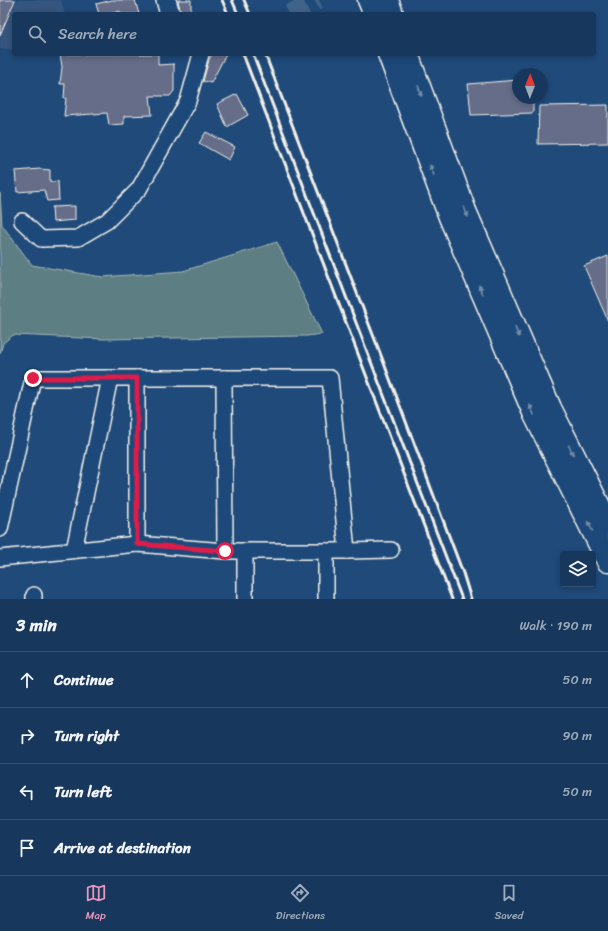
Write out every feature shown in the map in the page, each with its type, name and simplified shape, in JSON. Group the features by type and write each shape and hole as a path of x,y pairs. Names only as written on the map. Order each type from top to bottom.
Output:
{"main road":[{"path":"369,0 374,12"},
{"path":"387,0 391,12"},
{"path":"390,56 450,217 531,408 608,561"},
{"path":"408,56 465,211 550,408 608,524"}],"street":[{"path":"166,0 169,12"},
{"path":"22,221 41,239 78,238 108,221 139,189 188,101 200,56"},
{"path":"0,529 33,378 330,378 347,551"},
{"path":"74,550 110,378"},
{"path":"137,378 137,544"},
{"path":"224,378 225,551"},
{"path":"0,558 137,544 245,552 392,550"},
{"path":"326,551 326,599"},
{"path":"245,552 246,599"}],"shaded area":[{"path":"0,0 61,0 64,12 12,12 12,49 0,49"}],"green space":[{"path":"0,193 2,225 32,265 102,277 183,271 277,242 322,334 307,336 104,339 13,335 3,343 0,354"}],"building":[{"path":"0,0 15,0 0,35"},
{"path":"112,0 135,0 138,12 98,12 96,4"},
{"path":"178,0 191,0 191,12 181,12"},
{"path":"60,56 158,56 158,65 174,64 174,91 170,96 150,96 152,115 124,116 124,124 109,125 107,113 64,116 66,98 64,98 65,84 60,84 62,67"},
{"path":"211,56 225,56 211,83 203,81"},
{"path":"512,80 512,104 533,104 533,113 471,115 468,84"},
{"path":"237,94 248,115 227,127 217,104"},
{"path":"608,105 608,143 538,144 539,106"},
{"path":"206,132 235,147 229,160 199,143"},
{"path":"40,169 50,170 50,182 58,181 59,200 47,201 44,190 17,192 15,171"},
{"path":"75,206 75,220 53,222 52,207"},
{"path":"608,256 608,321 584,266"}],"tunnel":[{"path":"293,12 319,0"}],"railway":[{"path":"222,0 227,12"},
{"path":"232,0 237,12"},
{"path":"244,0 249,12"},
{"path":"244,56 452,599"},
{"path":"254,56 462,599"},
{"path":"266,56 382,358 463,573 471,599"}],"route":[{"path":"33,378 137,378 137,544 225,551"}]}
